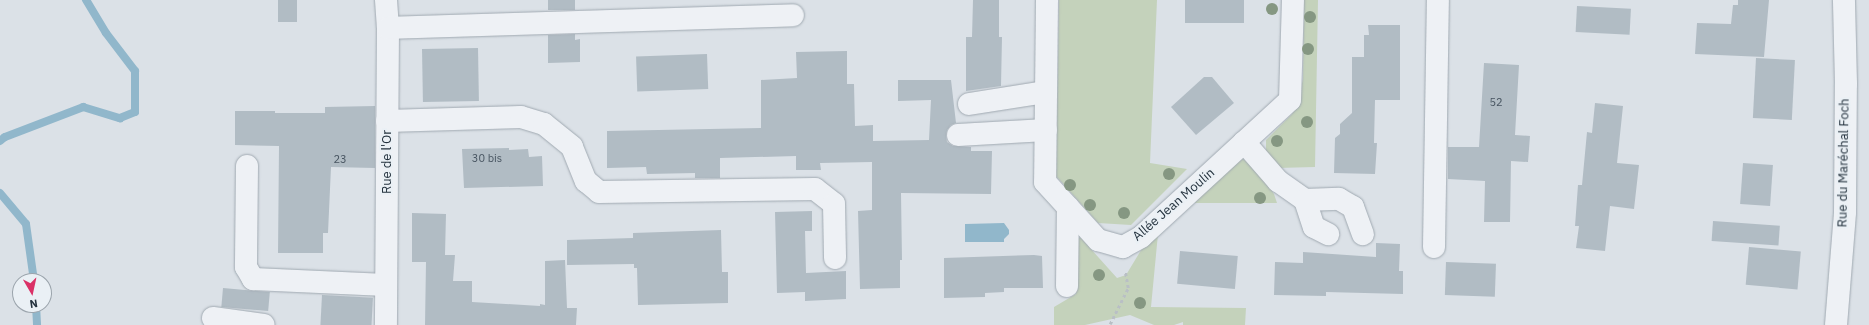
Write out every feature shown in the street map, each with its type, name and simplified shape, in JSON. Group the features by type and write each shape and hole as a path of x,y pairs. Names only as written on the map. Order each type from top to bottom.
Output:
{"street":[{"name":"Rue de l'Or","path":"386,0 388,28 386,325"},
{"name":"Allée Jean Moulin","path":"1047,0 1045,182 1098,240 1122,247 1141,237 1290,100 1293,0"},
{"path":"1434,247 1438,0"},
{"name":"Rue du Maréchal Foch","path":"1836,325 1845,212 1846,84 1844,0"},
{"path":"388,28 793,15"},
{"path":"969,104 1046,92"},
{"path":"387,121 521,117 544,124 572,147 586,181 599,192 816,189 834,204 836,258"},
{"path":"958,135 1046,130"},
{"path":"1244,142 1278,181 1305,200 1314,226 1328,234"},
{"path":"247,166 246,267 253,279 386,285"},
{"path":"1305,200 1339,199 1353,207 1363,234"},
{"path":"1067,286 1068,207"},
{"path":"212,318 264,325"}],"path":[{"path":"1110,324 1128,288 1122,247"}],"green space":[{"path":"1059,0 1157,0 1150,163 1187,169 1131,225 1098,223 1056,176"},
{"path":"1304,0 1318,0 1315,167 1277,168 1266,151 1266,140 1292,114 1299,97 1303,79"},
{"path":"1243,159 1256,167 1274,194 1277,203 1194,203 1225,169"},
{"path":"1152,232 1158,234 1151,307 1246,308 1245,325 1183,325 1183,322 1174,325 1154,325 1130,315 1085,325 1054,325 1054,307 1076,294 1075,238 1081,238 1117,278 1126,275"}],"water":[{"path":"1004,223 1009,230 1009,234 1004,239 1004,242 965,242 965,224"}],"building":[{"path":"278,0 297,0 297,22 278,22"},
{"path":"548,0 575,0 575,10 548,10"},
{"path":"973,0 999,0 999,37 1002,37 1001,86 966,91 966,37 972,37"},
{"path":"1185,0 1244,0 1244,23 1185,23"},
{"path":"1738,0 1769,0 1764,57 1695,54 1697,23 1731,24 1733,5 1738,5"},
{"path":"1577,6 1631,9 1630,35 1576,32"},
{"path":"1368,25 1400,25 1400,100 1375,100 1374,143 1377,143 1375,174 1334,173 1335,138 1340,134 1340,124 1352,113 1352,57 1364,57 1364,35 1369,35"},
{"path":"575,34 575,40 580,39 580,62 548,63 548,35"},
{"path":"478,48 479,101 423,102 422,49"},
{"path":"847,51 847,84 854,84 855,126 873,125 873,141 929,140 931,100 898,101 898,80 951,80 956,123 951,125 947,130 947,142 953,146 971,147 971,151 992,151 991,194 901,193 902,260 900,260 900,288 860,289 858,211 872,210 872,162 820,163 821,170 796,170 796,156 720,158 720,178 695,178 695,173 647,174 646,167 607,168 607,131 761,128 761,80 797,78 796,52"},
{"path":"707,54 708,89 637,91 636,56"},
{"path":"1756,58 1795,60 1792,120 1753,118"},
{"path":"1484,63 1519,65 1515,135 1530,136 1528,162 1511,161 1510,222 1484,222 1485,181 1448,179 1448,147 1479,147"},
{"path":"1204,77 1212,77 1234,103 1196,135 1171,107"},
{"path":"1595,103 1623,106 1617,163 1639,165 1634,209 1610,206 1605,251 1576,248 1579,226 1575,226 1578,185 1582,185 1587,132 1592,133"},
{"path":"375,106 375,168 331,167 328,233 323,233 323,253 278,253 279,146 235,145 235,111 325,113 325,107"},
{"path":"509,148 509,150 528,149 529,157 542,156 543,186 464,188 462,149"},
{"path":"1743,163 1773,165 1770,206 1740,204"},
{"path":"812,211 812,231 805,231 806,273 846,271 846,299 805,301 805,292 777,293 775,212"},
{"path":"412,213 446,214 445,255 455,255 453,281 472,281 472,302 540,306 540,304 545,305 545,261 565,260 567,308 577,308 576,325 425,325 426,262 412,262"},
{"path":"1713,221 1780,226 1778,246 1712,241"},
{"path":"721,230 722,272 728,272 728,303 638,305 637,268 634,268 634,264 567,265 567,240 633,238 633,233"},
{"path":"1376,243 1400,244 1399,271 1403,271 1403,294 1326,292 1326,296 1274,295 1275,262 1303,263 1303,252 1376,257"},
{"path":"1749,247 1801,252 1797,289 1746,285"},
{"path":"1180,251 1238,256 1235,289 1177,284"},
{"path":"1042,256 1043,288 1004,288 1004,292 985,293 985,297 944,298 944,258"},
{"path":"1446,262 1496,264 1495,297 1445,295"},
{"path":"223,288 270,292 268,311 221,307"},
{"path":"322,295 373,298 371,325 320,325"}],"waterway":[{"path":"0,141 5,137 83,107 120,118 135,112 135,71 106,33 86,0"},
{"path":"0,193 26,224 33,273"},
{"path":"36,313 37,325"}]}
